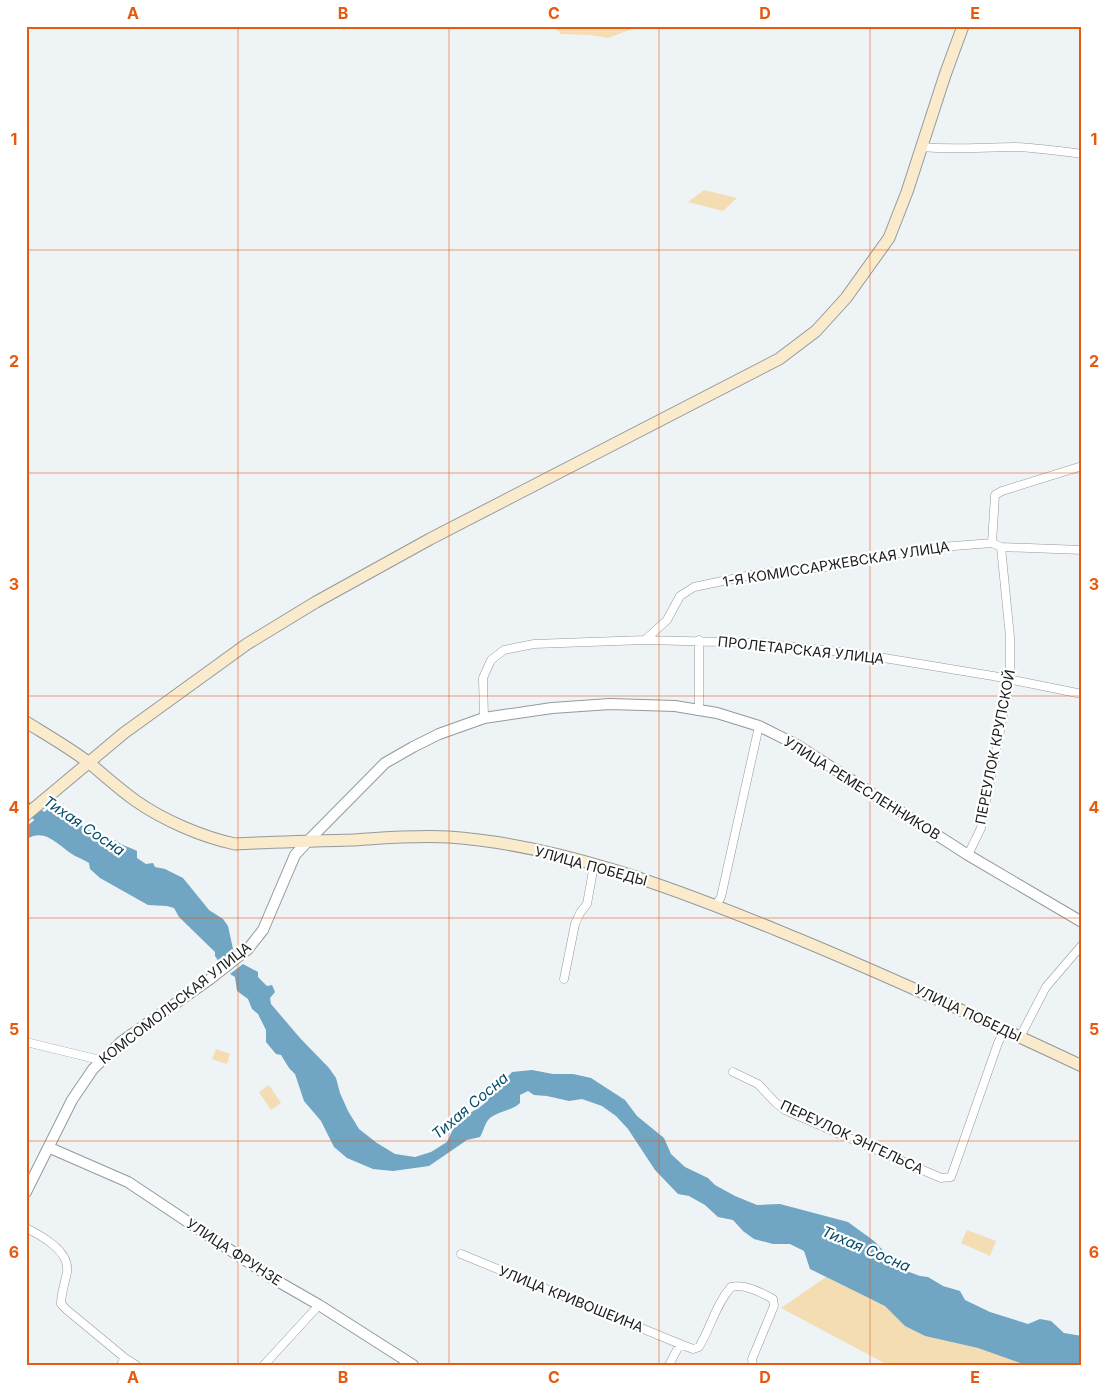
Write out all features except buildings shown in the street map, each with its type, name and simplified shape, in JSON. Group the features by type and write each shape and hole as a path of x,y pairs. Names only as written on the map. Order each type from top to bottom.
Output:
{"main road":[{"path":"26,815 124,733 247,644 316,602 430,539 746,376 786,353 816,331 846,298 889,238 963,26"},
{"name":"УЛИЦА ПОБЕДЫ","path":"26,722 57,740 88,762 137,802 179,825 214,840 235,844 450,837 542,852 594,865 660,885 716,905 867,967 1082,1066"}],"street":[{"path":"922,147 945,149 1048,149 1082,154"},
{"path":"992,543 995,495 1002,491 1082,466"},
{"name":"1-Я КОМИССАРЖЕВСКАЯ УЛИЦА","path":"645,640 667,620 680,596 694,588 756,574 844,565 916,549 992,543 1001,547 1082,550"},
{"name":"ПЕРЕУЛОК КРУПСКОЙ","path":"968,855 981,828 1010,680 1010,637 1001,547"},
{"name":"ПРОЛЕТАРСКАЯ УЛИЦА","path":"484,718 483,678 491,660 504,650 534,644 645,640 761,643 866,655 1082,694"},
{"path":"699,640 699,711"},
{"name":"УЛИЦА РЕМЕСЛЕННИКОВ","path":"308,841 385,763 413,746 439,734 484,718 552,708 610,704 675,706 717,713 758,726 797,745 968,855 1082,922"},
{"path":"716,905 722,897 758,726"},
{"name":"КОМСОМОЛЬСКАЯ УЛИЦА","path":"26,1192 50,1148 72,1100 88,1074 100,1060 121,1042 210,979 248,949 262,930 295,855 308,841"},
{"path":"564,979 575,924 587,904 594,865"},
{"path":"1020,1037 1046,987 1082,945"},
{"name":"ПЕРЕУЛОК ЭНГЕЛЬСА","path":"733,1072 758,1084 776,1103 793,1113 941,1178 951,1177 998,1043 1005,1029"},
{"path":"26,1042 100,1060"},
{"name":"УЛИЦА ФРУНЗЕ","path":"50,1148 128,1182 272,1278 319,1304 413,1365"},
{"path":"26,1228 46,1239 58,1249 66,1262 68,1270 61,1295 61,1304 123,1361 136,1365"},
{"name":"УЛИЦА КРИВОШЕИНА","path":"461,1254 693,1349 699,1347 706,1336 723,1296 731,1287 740,1285 764,1294 773,1299 774,1306 752,1359 753,1365"},
{"path":"264,1365 319,1304"},
{"path":"669,1365 680,1344"}],"shaded area":[{"path":"554,26 634,26 632,29 608,38 561,34"},
{"path":"704,190 737,198 723,211 688,202"},
{"path":"216,1049 230,1054 227,1064 212,1059"},
{"path":"269,1085 281,1103 271,1110 259,1092"},
{"path":"967,1230 996,1241 990,1256 961,1243"},
{"path":"826,1277 886,1306 905,1326 925,1336 978,1348 1026,1365 888,1365 781,1308"}],"water":[{"path":"48,809 54,813 65,814 88,830 99,831 108,840 115,840 137,851 137,858 146,864 153,863 155,867 165,869 183,878 209,910 223,919 228,926 233,949 239,956 223,968 215,956 215,952 179,917 174,908 148,905 100,878 90,869 89,863 75,856 52,839 39,835 26,840 26,833 29,830 27,826"},
{"path":"243,964 258,972 258,977 267,986 272,985 275,992 270,998 271,1004 329,1068 336,1078 348,1111 359,1129 395,1154 415,1157 431,1152 447,1142 453,1129 464,1117 484,1104 512,1072 532,1070 553,1074 573,1074 591,1078 625,1100 637,1116 664,1138 671,1154 685,1167 708,1178 715,1185 757,1205 780,1204 848,1222 874,1241 901,1269 928,1277 943,1286 960,1291 965,1300 990,1312 1028,1324 1040,1319 1051,1321 1064,1333 1082,1336 1082,1365 1026,1365 978,1348 925,1336 905,1326 885,1306 810,1269 804,1251 790,1244 773,1244 754,1239 733,1220 718,1217 705,1205 689,1196 678,1194 655,1170 628,1129 616,1116 602,1106 582,1099 569,1101 534,1095 528,1091 520,1095 520,1103 517,1106 489,1119 480,1137 467,1140 429,1166 393,1171 373,1169 347,1158 334,1147 321,1121 304,1101 295,1074 281,1055 276,1054 266,1042 266,1030 258,1014 252,1009 248,999 237,991 235,977 230,974"}],"waterway":[{"name":"Тихая Сосна","path":"26,807 53,825"}]}
